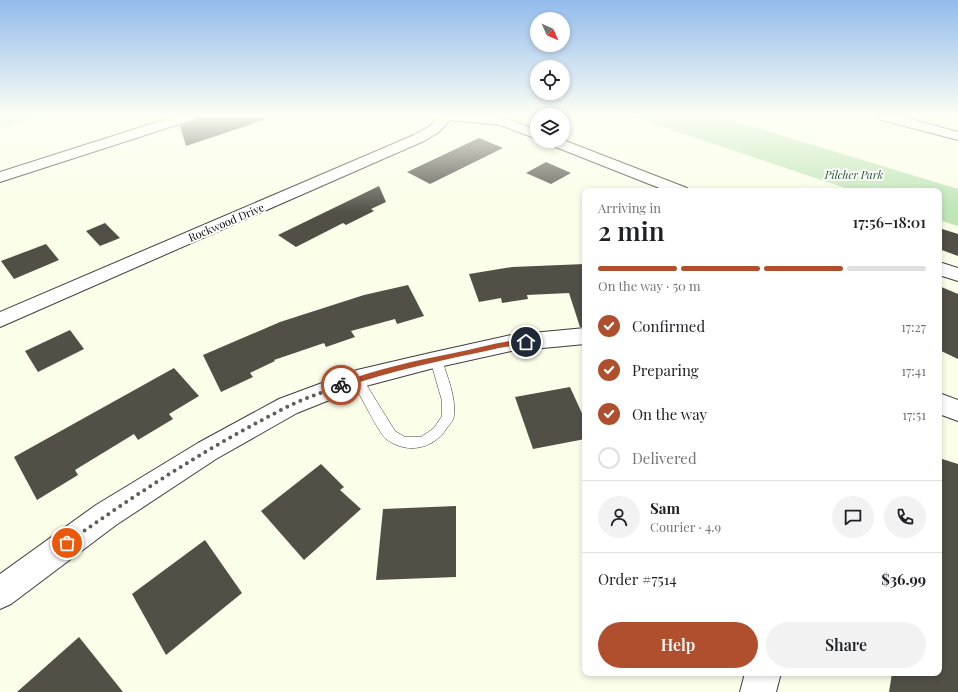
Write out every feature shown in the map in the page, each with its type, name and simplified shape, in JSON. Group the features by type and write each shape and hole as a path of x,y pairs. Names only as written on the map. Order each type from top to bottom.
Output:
{"street":[{"path":"0,176 88,148"},
{"name":"Rockwood Drive","path":"0,320 396,148"},
{"path":"572,148 673,188"},
{"path":"942,269 958,275"},
{"path":"0,593 106,515 207,451 288,406 357,379 436,359 511,343 582,336"},
{"path":"942,404 958,411"},
{"path":"758,692 762,676"}],"lane":[{"path":"357,379 390,435 404,442 423,442 438,432 448,418 448,401 436,359"}],"green space":[{"name":"Pilcher Park","path":"727,148 824,148 958,189 958,226 942,221 942,188 845,188"}],"building":[{"path":"457,148 502,148 430,184 407,172"},
{"path":"546,162 571,173 551,184 526,173"},
{"path":"379,186 386,202 371,209 374,211 346,225 343,223 296,247 278,235"},
{"path":"105,223 120,238 100,246 86,231"},
{"path":"942,229 958,234 958,256 942,250"},
{"path":"46,244 59,260 14,279 1,261"},
{"path":"582,264 582,327 580,327 569,293 527,295 528,299 502,303 501,298 479,302 469,274 512,267"},
{"path":"408,285 424,316 397,324 395,319 351,331 355,337 326,347 324,343 274,360 275,361 250,373 253,377 221,392 203,355 280,322 364,295"},
{"path":"942,287 958,294 958,359 942,351"},
{"path":"70,330 84,349 38,372 25,351"},
{"path":"174,368 199,396 169,414 173,419 138,440 134,434 75,470 78,475 37,500 14,457"},
{"path":"570,387 582,413 582,440 533,449 515,397"},
{"path":"942,459 958,464 958,692 889,692 892,676 942,676"},
{"path":"321,464 344,487 340,490 361,509 304,560 261,511"},
{"path":"456,506 456,577 376,580 383,509"},
{"path":"205,540 242,593 166,655 132,594"},
{"path":"79,637 123,692 17,692"}],"way so far":[{"path":"67,543 106,515 207,451 288,406 341,385"}],"route":[{"path":"341,385 357,379 430,360 511,343 526,342"}]}
